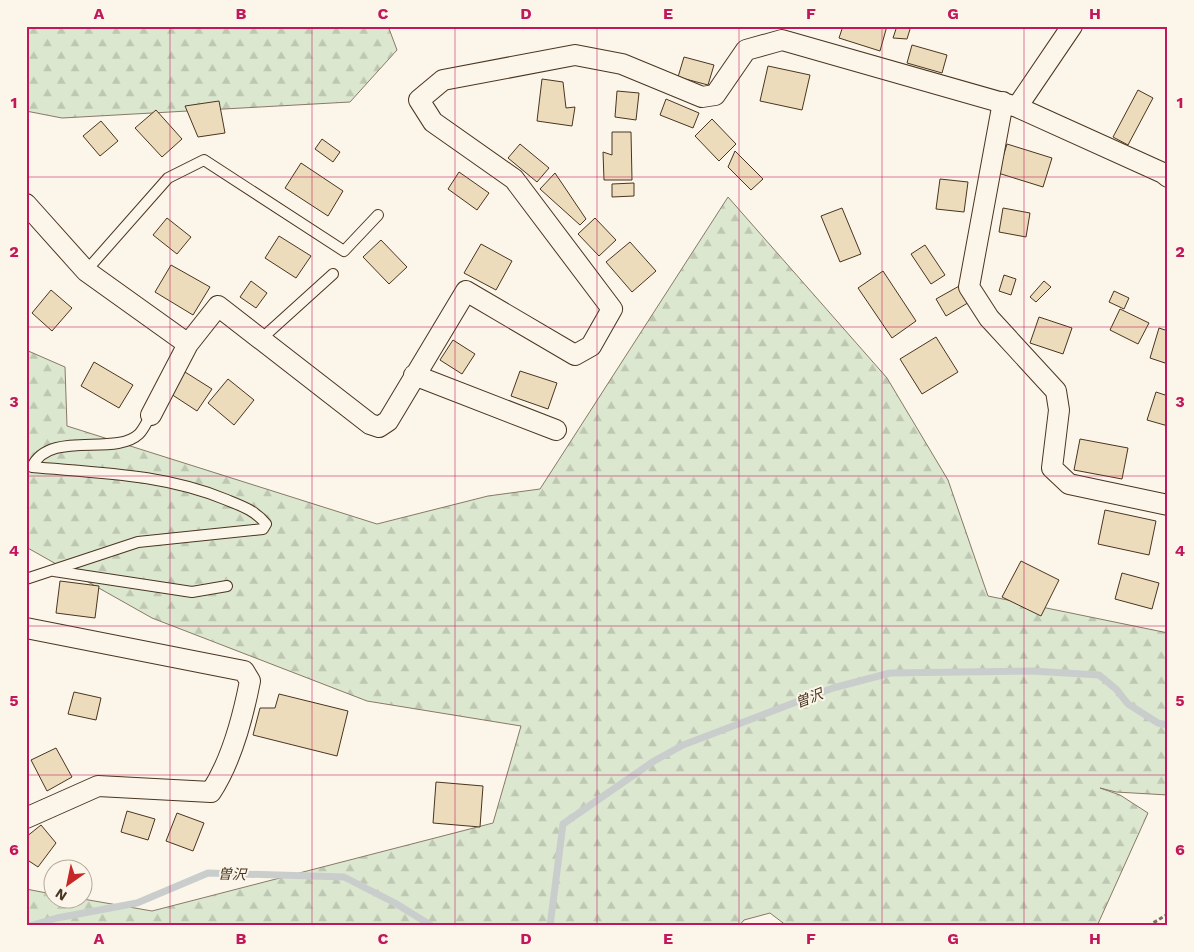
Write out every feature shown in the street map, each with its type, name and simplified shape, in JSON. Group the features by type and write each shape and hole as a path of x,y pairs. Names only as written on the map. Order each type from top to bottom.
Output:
{"street":[{"path":"1072,26 1010,105 969,287 989,318 1056,391 1059,410 1052,468 1069,484 1168,505"},
{"path":"151,415 188,344 218,306 370,424 379,426 388,421 466,291 575,355 591,346 612,309 514,179 433,122 419,100 443,80 576,55 622,64 702,97 715,95 746,50 782,40 1010,105 1163,173 1168,177"},
{"path":"26,204 86,271 188,344"},
{"path":"414,375 556,430"},
{"path":"26,628 244,671 250,681 247,700 222,775 211,792 98,786 26,818"}],"lane":[{"path":"86,271 168,178 204,160 344,251 378,215"},
{"path":"260,340 333,274"},
{"path":"26,579 138,542 263,529 266,524 248,509 201,489 153,478 32,467 36,459 50,450 83,444 116,443 138,435 151,415"},
{"path":"51,570 192,592 227,586"}],"path":[{"path":"1148,926 1168,914"}],"green space":[{"path":"26,26 388,26 397,50 350,102 62,118 26,111"},
{"path":"728,197 887,378 948,480 988,596 1168,633 1168,795 1116,792 1100,788 1120,795 1148,813 1097,926 787,926 770,913 744,920 739,926 26,926 26,889 42,892 42,910 92,910 92,901 152,911 493,823 521,726 367,701 152,618 26,547 26,350 65,367 67,426 377,524 488,496 540,489"}],"building":[{"path":"843,26 887,26 880,51 839,38"},
{"path":"897,26 911,26 907,39 893,38"},
{"path":"912,45 947,55 942,73 907,63"},
{"path":"684,57 714,65 708,85 678,77"},
{"path":"768,66 810,75 802,110 760,101"},
{"path":"542,79 563,82 566,108 575,107 572,126 537,121"},
{"path":"1138,90 1153,98 1128,145 1113,137"},
{"path":"617,91 639,93 636,120 615,117"},
{"path":"666,99 699,113 693,128 660,115"},
{"path":"219,101 225,133 198,137 185,106"},
{"path":"156,110 182,139 162,157 135,128"},
{"path":"712,119 736,144 719,161 695,136"},
{"path":"101,121 118,141 100,156 83,136"},
{"path":"612,132 631,132 632,180 604,180 603,152 612,155"},
{"path":"322,139 340,152 333,162 315,149"},
{"path":"520,144 549,168 537,182 508,158"},
{"path":"1007,144 1052,158 1043,187 998,173"},
{"path":"735,151 763,179 751,190 728,167"},
{"path":"301,163 343,191 328,216 285,188"},
{"path":"459,172 489,193 477,210 448,189"},
{"path":"555,173 586,219 580,225 540,189"},
{"path":"940,179 968,182 964,212 936,209"},
{"path":"634,183 634,196 612,197 612,184"},
{"path":"842,208 861,254 840,262 821,216"},
{"path":"1003,208 1030,213 1026,237 999,232"},
{"path":"167,218 191,237 177,254 153,235"},
{"path":"595,218 616,240 599,256 578,234"},
{"path":"279,236 311,256 296,278 265,258"},
{"path":"381,240 407,267 389,284 363,257"},
{"path":"630,242 656,271 632,292 606,262"},
{"path":"481,244 512,261 496,290 464,273"},
{"path":"925,245 945,275 931,284 911,254"},
{"path":"171,265 210,287 193,315 155,292"},
{"path":"883,271 916,321 892,338 858,288"},
{"path":"1004,275 1016,279 1011,295 999,291"},
{"path":"251,281 267,293 256,308 240,297"},
{"path":"1044,281 1051,287 1036,302 1030,297"},
{"path":"961,285 971,301 946,316 936,299"},
{"path":"51,290 72,308 52,331 32,313"},
{"path":"1114,291 1129,298 1124,309 1109,302"},
{"path":"1120,309 1149,323 1138,344 1110,330"},
{"path":"1039,317 1072,328 1063,354 1030,343"},
{"path":"1159,328 1168,331 1168,364 1150,358"},
{"path":"936,337 958,372 922,394 900,359"},
{"path":"453,340 475,354 462,374 440,360"},
{"path":"94,362 133,385 119,408 81,386"},
{"path":"520,371 557,383 548,409 511,396"},
{"path":"185,372 212,389 197,411 171,394"},
{"path":"228,379 254,400 234,425 208,403"},
{"path":"1156,392 1168,396 1168,426 1147,420"},
{"path":"1080,439 1128,448 1122,479 1074,470"},
{"path":"1105,510 1156,521 1149,555 1098,544"},
{"path":"1021,561 1059,580 1041,616 1002,597"},
{"path":"1122,573 1159,583 1152,609 1115,599"},
{"path":"60,581 99,586 95,618 56,613"},
{"path":"74,692 101,698 96,720 68,714"},
{"path":"279,694 348,711 337,756 253,735 260,708 275,708"},
{"path":"56,748 72,777 47,791 31,760"},
{"path":"436,782 483,786 480,827 433,823"},
{"path":"127,811 155,819 148,840 121,832"},
{"path":"177,813 204,823 193,851 166,841"},
{"path":"41,825 56,843 38,867 26,859 26,837"}],"waterway":[{"name":"曽沢","path":"550,926 563,824 654,761 683,745 833,688 890,673 1032,671 1099,675 1116,689 1128,704 1158,723 1168,725"},
{"name":"曽沢","path":"29,926 57,918 137,903 208,873 344,877 395,903 432,926"}]}
